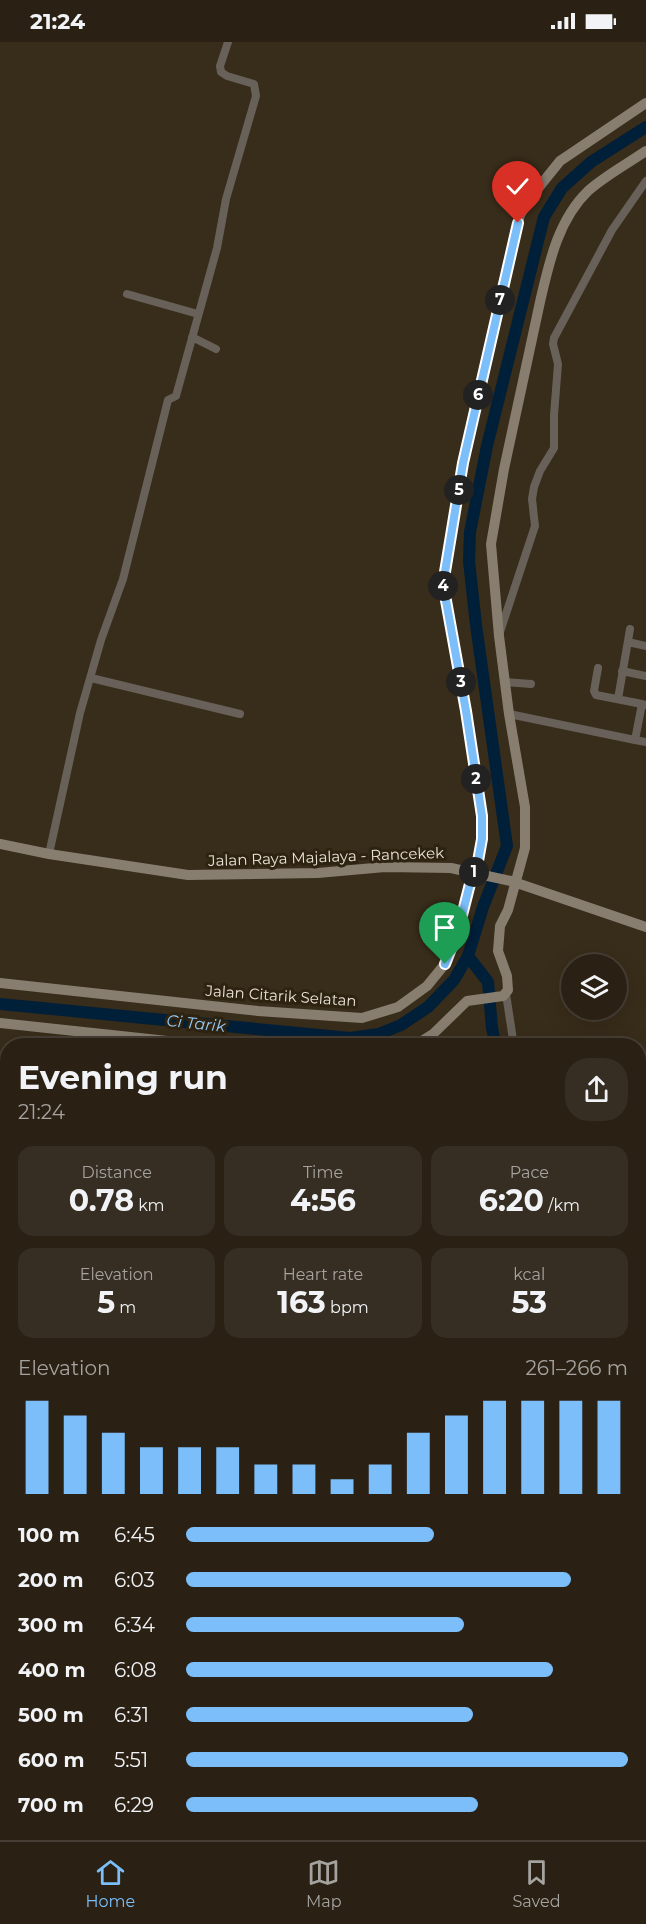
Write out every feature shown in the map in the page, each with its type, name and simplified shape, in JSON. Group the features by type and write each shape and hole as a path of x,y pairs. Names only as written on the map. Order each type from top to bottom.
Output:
{"street":[{"path":"49,854 80,713 101,640 123,579 168,400 176,396 217,248 226,199 257,90 255,84 251,82 227,76 221,72 220,66 228,42"},
{"name":"Jalan Citarik Selatan","path":"0,982 258,1011 362,1018 398,1007 427,986 445,964 478,873 482,816 443,584 466,452 520,215 531,196 560,161 646,103"},
{"path":"513,1038 505,995 508,984 498,951 500,926 525,848 525,807 508,714 499,636 492,535 548,268 564,223 580,199 590,189 646,151"},
{"path":"499,636 535,526 532,499 534,486 554,448 558,364 553,344 554,338 612,230 646,181"},
{"path":"127,294 198,314"},
{"path":"192,337 216,349"},
{"path":"618,699 630,629"},
{"path":"627,642 646,646"},
{"path":"598,668 594,694 644,705 635,740"},
{"path":"622,671 646,676"},
{"path":"91,678 240,714"},
{"path":"505,682 531,684"},
{"path":"508,714 646,742"},
{"name":"Jalan Raya Majalaya - Rancekek","path":"0,844 49,854 188,875 318,873 385,867 418,867 478,873 514,882 646,927"},
{"path":"427,1038 467,1001 505,995"},
{"path":"0,1023 140,1038"}],"waterway":[{"name":"Ci Tarik","path":"0,1004 350,1038 379,1034 401,1025 428,1007 454,980 468,956 483,907 507,846 469,561 470,532 487,446 544,217 562,188 591,162 646,127"},
{"path":"468,956 488,982 494,1038"}],"route":[{"path":"445,964 458,931 473,872 476,872 478,867 482,816 443,584 463,463 518,223"}]}
